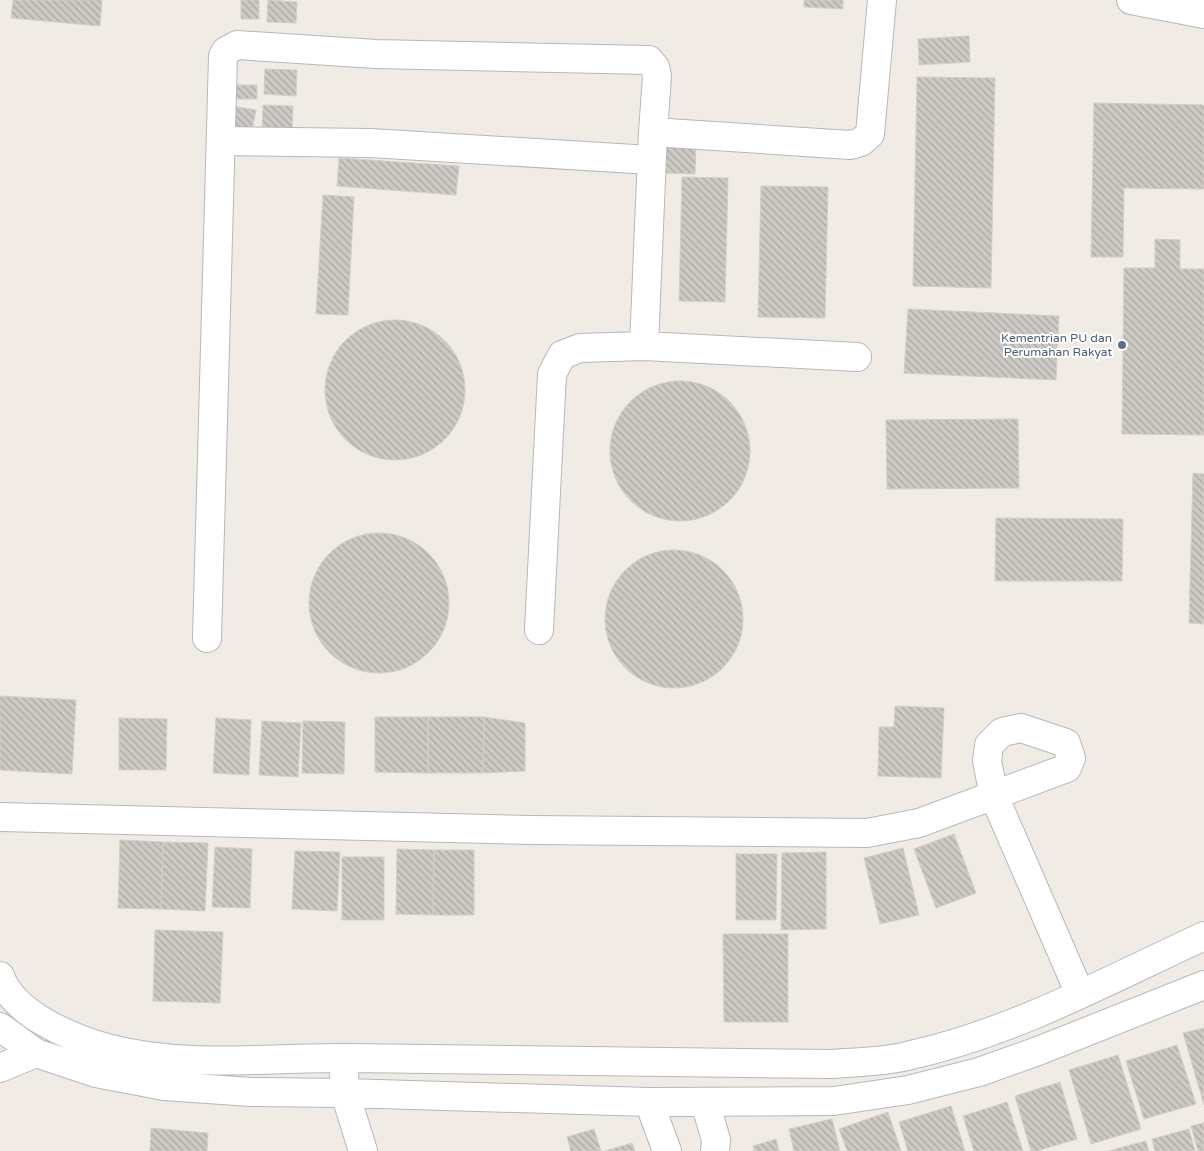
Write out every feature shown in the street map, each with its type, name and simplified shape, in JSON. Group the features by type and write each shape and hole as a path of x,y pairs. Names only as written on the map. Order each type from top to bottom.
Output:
{"street":[{"path":"652,132 850,145 861,142 870,134 882,0"},
{"path":"1131,0 1204,14"},
{"path":"207,638 223,56 226,51 237,45 376,54 649,60 655,67 657,76 652,132 644,346"},
{"path":"221,141 370,143 651,160"},
{"path":"539,630 552,374 562,355 580,348 644,346 857,357"},
{"path":"0,816 531,830 867,833 919,822 994,796 1080,994"},
{"path":"0,976 3,984 23,1008 57,1029 108,1048 167,1058 252,1061 343,1058 832,1064 905,1057 969,1041 1023,1021 1204,936"},
{"path":"0,1027 36,1053 96,1073 164,1086 251,1092 650,1102 834,1100 908,1090 979,1072 1038,1051 1193,989 1164,955"},
{"path":"0,1068 36,1053"},
{"path":"343,1058 345,1093 363,1151"},
{"path":"650,1102 666,1151"},
{"path":"705,1102 716,1140 714,1151"}],"building":[{"path":"13,0 102,0 100,26 11,18"},
{"path":"241,0 259,0 259,19 241,19"},
{"path":"268,0 297,2 296,23 267,22"},
{"path":"804,0 843,0 843,9 804,7"},
{"path":"969,36 970,62 919,65 918,39"},
{"path":"265,69 297,70 296,96 264,94"},
{"path":"917,77 995,78 991,288 913,286"},
{"path":"227,85 257,85 257,99 227,99"},
{"path":"1094,103 1204,105 1204,189 1124,188 1123,257 1091,257"},
{"path":"227,105 256,110 252,130 224,125"},
{"path":"263,105 293,106 292,135 262,134"},
{"path":"666,141 696,141 695,174 666,173"},
{"path":"339,158 459,166 456,195 337,186"},
{"path":"682,177 728,178 725,302 679,301"},
{"path":"761,186 828,187 825,318 758,317"},
{"path":"323,195 354,197 348,315 316,314"},
{"path":"1155,239 1180,240 1180,269 1204,269 1204,435 1122,434 1124,268 1155,268"},
{"path":"908,309 1059,316 1056,380 904,373"},
{"path":"395,320 409,321 422,325 445,340 460,363 464,376 464,404 460,417 445,440 422,455 409,459 395,460 381,459 368,455 345,440 330,417 326,404 325,390 326,376 330,363 345,340 368,325 381,321"},
{"path":"680,381 694,382 707,386 730,401 745,424 749,437 749,465 745,478 730,501 707,516 694,520 680,521 666,520 653,516 630,501 615,478 611,465 610,451 611,437 615,424 630,401 653,386 666,382"},
{"path":"1018,419 1019,488 887,489 886,420"},
{"path":"1193,473 1204,474 1204,624 1189,623"},
{"path":"996,518 1123,519 1122,581 995,581"},
{"path":"379,533 393,534 406,538 429,553 444,576 448,589 448,617 444,630 429,653 406,668 393,672 379,673 365,672 352,668 329,653 314,630 310,617 309,603 310,589 314,576 329,553 352,538 365,534"},
{"path":"674,550 700,555 723,570 738,593 743,619 738,645 723,668 700,683 674,688 648,683 625,668 610,645 605,619 610,593 625,570 648,555"},
{"path":"0,696 76,700 72,774 0,770"},
{"path":"895,706 944,708 941,778 878,776 879,727 894,727"},
{"path":"375,717 428,717 428,773 375,772"},
{"path":"428,717 484,717 483,773 428,773"},
{"path":"484,717 525,723 525,771 483,773"},
{"path":"119,718 167,719 166,770 119,770"},
{"path":"216,718 251,720 249,775 213,773"},
{"path":"262,721 301,723 298,777 259,775"},
{"path":"303,721 345,722 344,774 302,773"},
{"path":"954,834 976,893 936,908 914,849"},
{"path":"120,840 163,842 161,909 118,908"},
{"path":"163,842 208,843 205,911 161,909"},
{"path":"215,847 252,849 250,908 212,907"},
{"path":"903,848 919,915 880,924 864,858"},
{"path":"397,849 434,850 433,915 396,914"},
{"path":"434,850 474,850 474,915 433,915"},
{"path":"295,851 340,852 337,911 292,909"},
{"path":"826,852 826,929 781,930 782,853"},
{"path":"736,854 777,854 776,920 736,920"},
{"path":"342,857 384,857 384,920 342,920"},
{"path":"155,930 223,932 220,1003 153,1001"},
{"path":"723,934 788,934 788,1022 724,1022"},
{"path":"1204,1028 1204,1105 1183,1033"},
{"path":"1177,1045 1196,1104 1144,1119 1126,1061"},
{"path":"1118,1055 1141,1129 1091,1144 1069,1070"},
{"path":"1060,1082 1077,1139 1037,1151 1031,1151 1015,1096"},
{"path":"1007,1102 1023,1151 974,1151 963,1116"},
{"path":"951,1106 965,1151 908,1151 899,1122"},
{"path":"888,1112 901,1151 847,1151 839,1129"},
{"path":"832,1119 840,1151 794,1151 789,1129"},
{"path":"1204,1123 1204,1151 1198,1151 1191,1126"},
{"path":"151,1128 208,1133 207,1151 150,1151"},
{"path":"594,1129 601,1151 571,1151 567,1137"},
{"path":"1189,1129 1195,1151 1155,1151 1152,1139"},
{"path":"776,1139 779,1151 754,1151 753,1146"},
{"path":"1146,1141 1149,1151 1108,1151"},
{"path":"632,1143 635,1151 605,1151"}],"place":[{"name":"Kementrian PU dan Perumahan Rakyat","path":"1122,345"}]}
